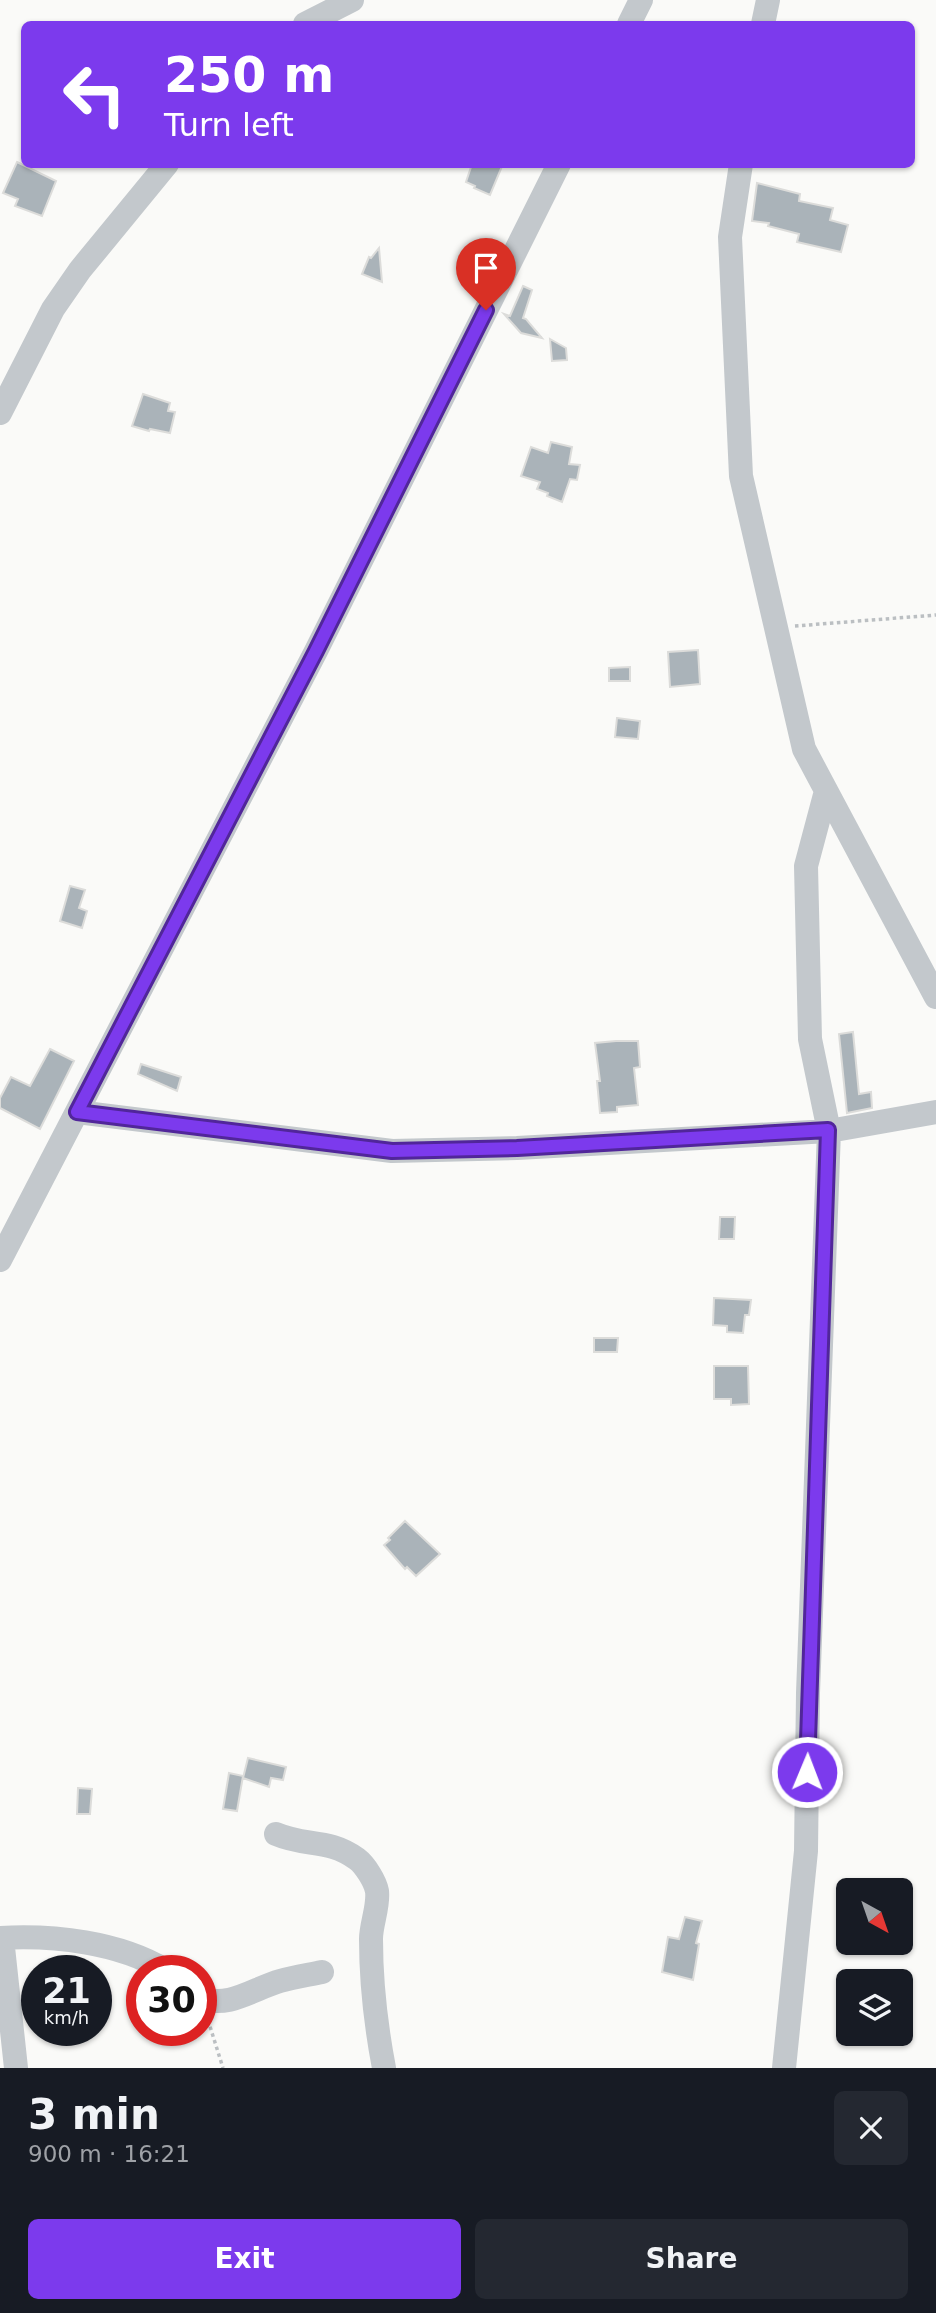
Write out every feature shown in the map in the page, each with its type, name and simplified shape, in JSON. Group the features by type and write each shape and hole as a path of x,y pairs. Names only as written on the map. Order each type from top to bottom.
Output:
{"street":[{"path":"312,21 352,0"},
{"path":"630,21 641,0"},
{"path":"764,21 768,0"},
{"path":"0,413 53,309 80,270 164,168"},
{"path":"0,1260 316,651 557,168"},
{"path":"740,168 730,237 741,477 804,749 936,997"},
{"path":"784,2068 806,1851 808,1693 828,1130 810,1039 806,866 826,791"},
{"path":"77,1112 392,1151 517,1148 828,1130 936,1112"},
{"path":"276,1834 289,1840 331,1844 360,1860 372,1879 377,1891 371,1937 372,1964 376,2018 384,2068"},
{"path":"16,2068 1,1938 22,1937 106,1946 131,1955"},
{"path":"217,2000 235,1999 277,1982 323,1972"}],"path":[{"path":"776,628 936,615"},
{"path":"216,2046 223,2068"}],"building":[{"path":"17,162 21,164 21,168 29,168 56,181 42,216 15,206 18,199 3,193"},
{"path":"471,168 501,168 490,195 466,182"},
{"path":"757,183 800,194 799,201 833,208 830,220 848,225 841,252 797,242 799,234 768,226 769,223 752,221"},
{"path":"379,248 382,282 362,274 369,257"},
{"path":"523,286 532,290 523,318 542,338 521,333 504,314 510,316"},
{"path":"550,339 566,348 567,360 552,361"},
{"path":"143,394 170,403 168,411 175,412 170,433 132,426"},
{"path":"551,442 572,447 569,464 580,465 577,480 570,479 562,502 537,489 540,482 521,476 531,447 548,453"},
{"path":"698,650 700,684 670,687 668,652"},
{"path":"630,667 630,681 609,681 609,668"},
{"path":"617,718 640,721 638,739 615,737"},
{"path":"70,886 85,890 79,908 87,911 82,928 60,921"},
{"path":"853,1032 859,1094 871,1092 872,1108 847,1113 839,1034"},
{"path":"638,1041 640,1067 634,1068 638,1105 617,1107 617,1112 600,1113 597,1081 600,1081 595,1043"},
{"path":"50,1049 74,1061 40,1129 0,1108 0,1098 11,1077 30,1086"},
{"path":"141,1064 181,1077 177,1091 138,1074"},
{"path":"720,1217 735,1217 734,1239 719,1239"},
{"path":"714,1298 751,1300 749,1315 745,1315 743,1333 727,1332 727,1326 713,1325"},
{"path":"594,1338 618,1338 617,1352 594,1352"},
{"path":"714,1366 748,1366 749,1404 731,1405 731,1399 714,1399"},
{"path":"405,1521 440,1554 416,1576 407,1567 405,1569 384,1545"},
{"path":"248,1758 286,1767 283,1780 271,1778 269,1787 243,1778"},
{"path":"229,1773 243,1776 237,1811 223,1809"},
{"path":"78,1788 92,1789 90,1814 77,1814"},
{"path":"685,1917 702,1921 696,1943 699,1944 693,1980 662,1972 668,1937 679,1939"}],"route":[{"path":"486,310 316,651 77,1112 392,1151 517,1148 828,1130 807,1772"}]}
